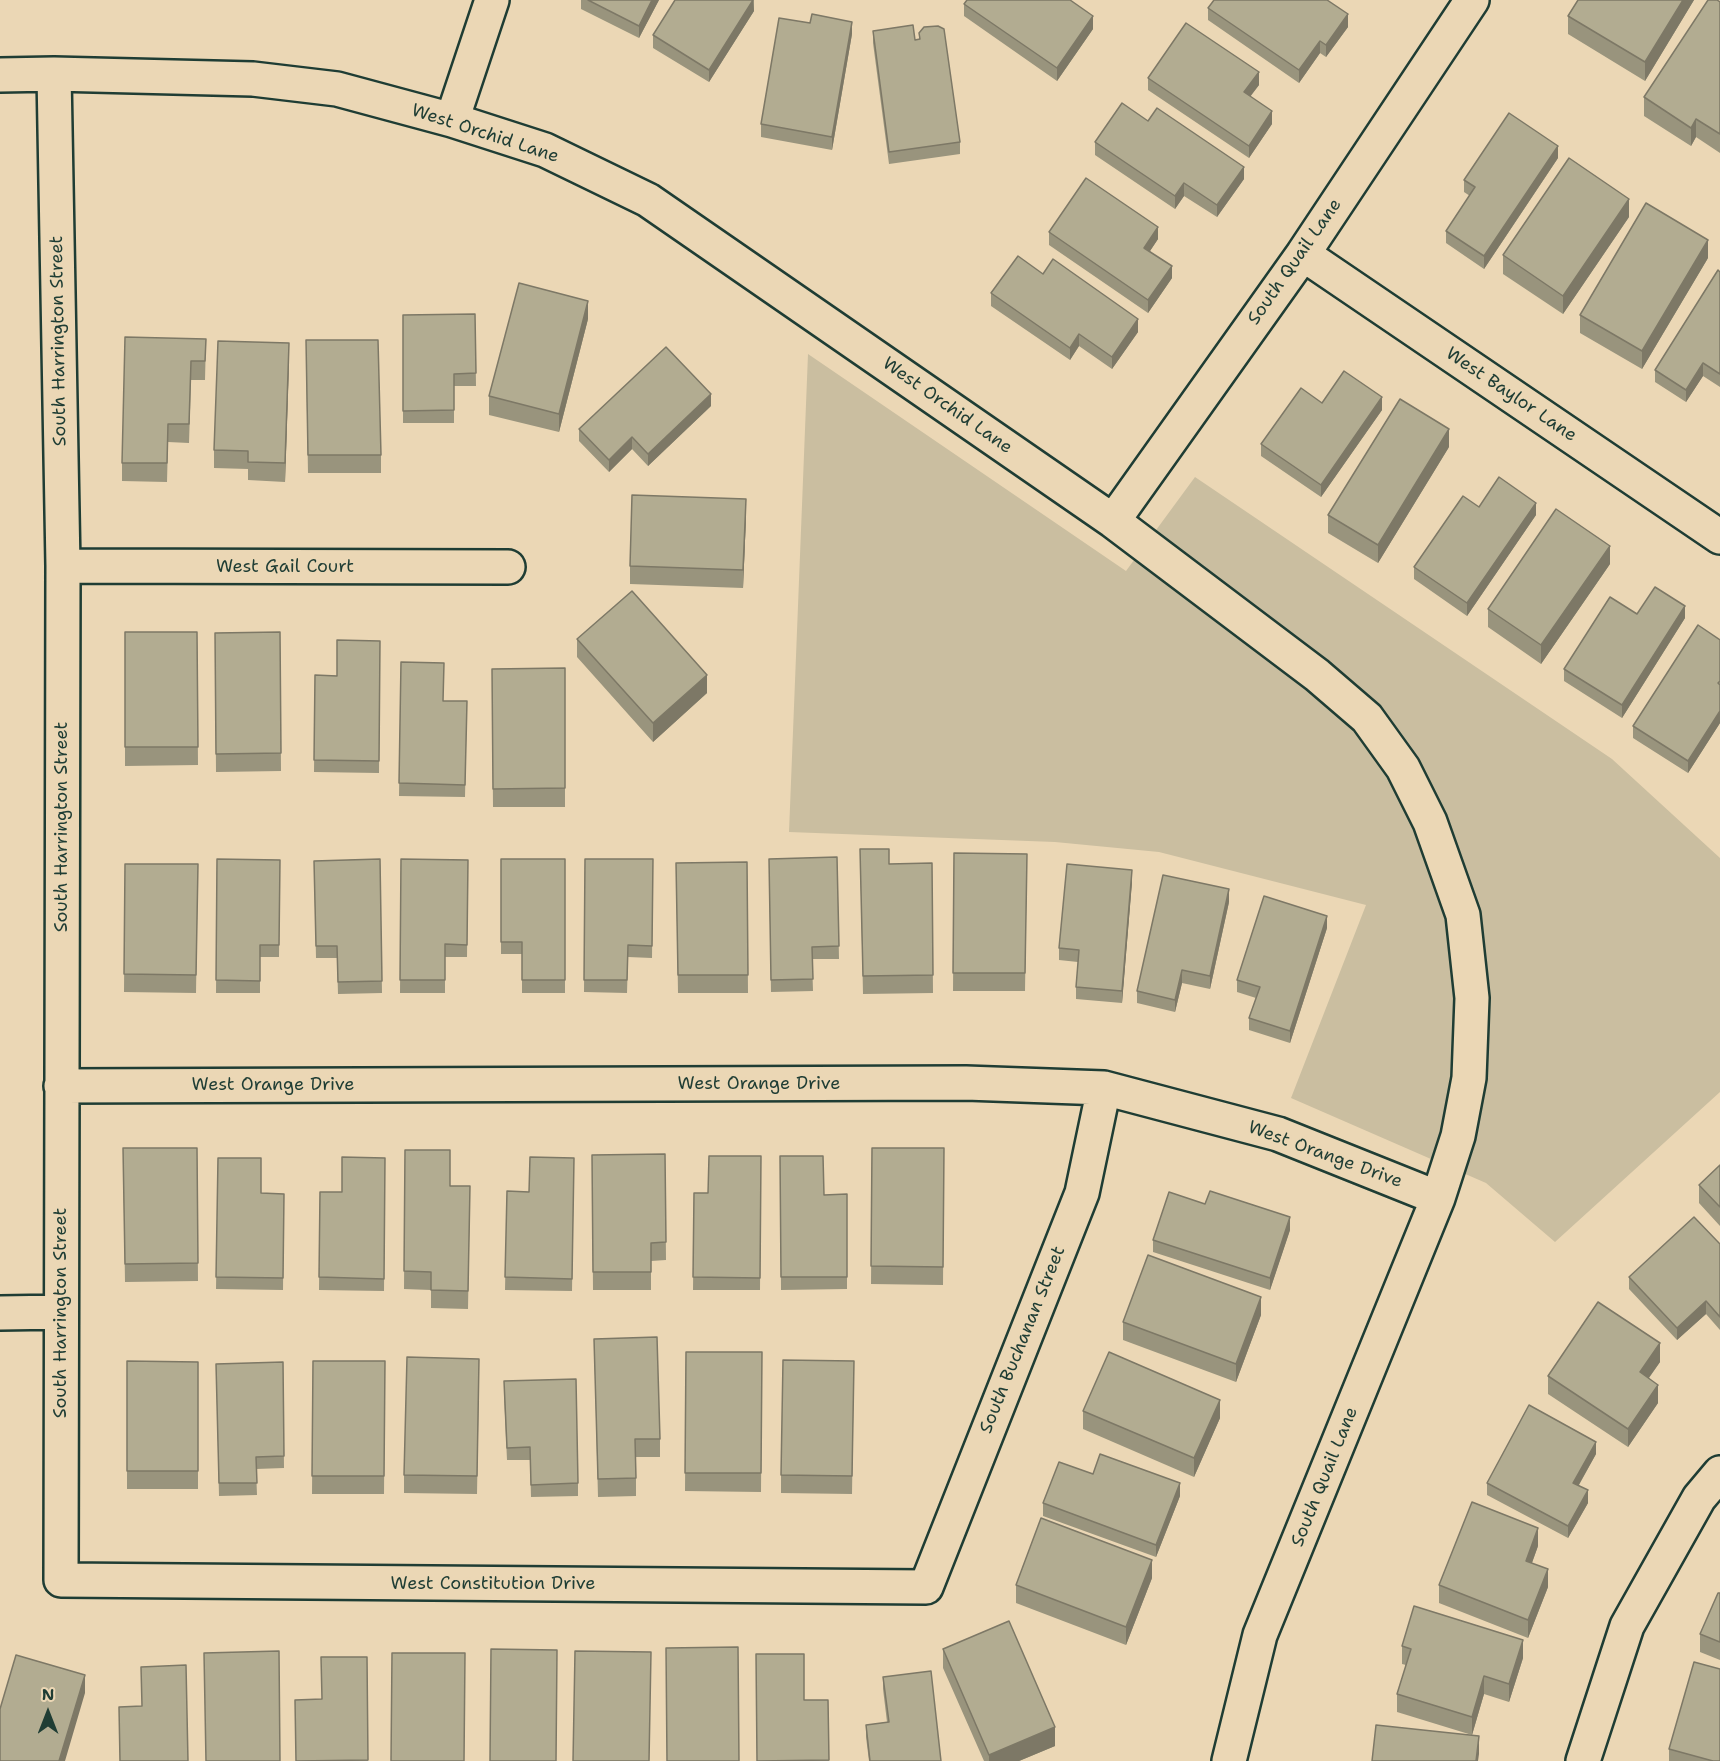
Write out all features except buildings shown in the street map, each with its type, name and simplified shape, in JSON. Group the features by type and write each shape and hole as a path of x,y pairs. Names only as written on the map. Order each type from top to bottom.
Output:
{"street":[{"path":"452,120 492,0"},
{"name":"South Quail Lane","path":"1113,521 1303,254 1472,0"},
{"name":"West Orchid Lane","path":"0,75 54,74 253,79 337,90 452,120 545,150 648,200 1113,521 1317,675 1367,718 1403,768 1430,822 1463,915 1472,998 1469,1078 1458,1137 1438,1198"},
{"name":"South Harrington Street","path":"54,74 63,566 61,1580"},
{"name":"West Baylor Lane","path":"1303,254 1720,537"},
{"name":"West Gail Court","path":"63,566 508,567"},
{"name":"West Orange Drive","path":"61,1086 966,1083 1104,1088 1278,1134 1438,1198"},
{"name":"South Buchanan Street","path":"926,1587 1082,1193 1104,1088"},
{"name":"South Quail Lane","path":"1229,1761 1260,1635 1438,1198"},
{"path":"0,1313 61,1312"},
{"path":"1583,1761 1627,1626 1699,1498 1720,1473"},
{"name":"West Constitution Drive","path":"61,1580 926,1587"}],"shaded area":[{"path":"808,354 1126,571 1195,477 1612,759 1720,858 1720,1092 1555,1242 1486,1183 1291,1098 1366,905 1159,852 1055,842 789,832"}]}
